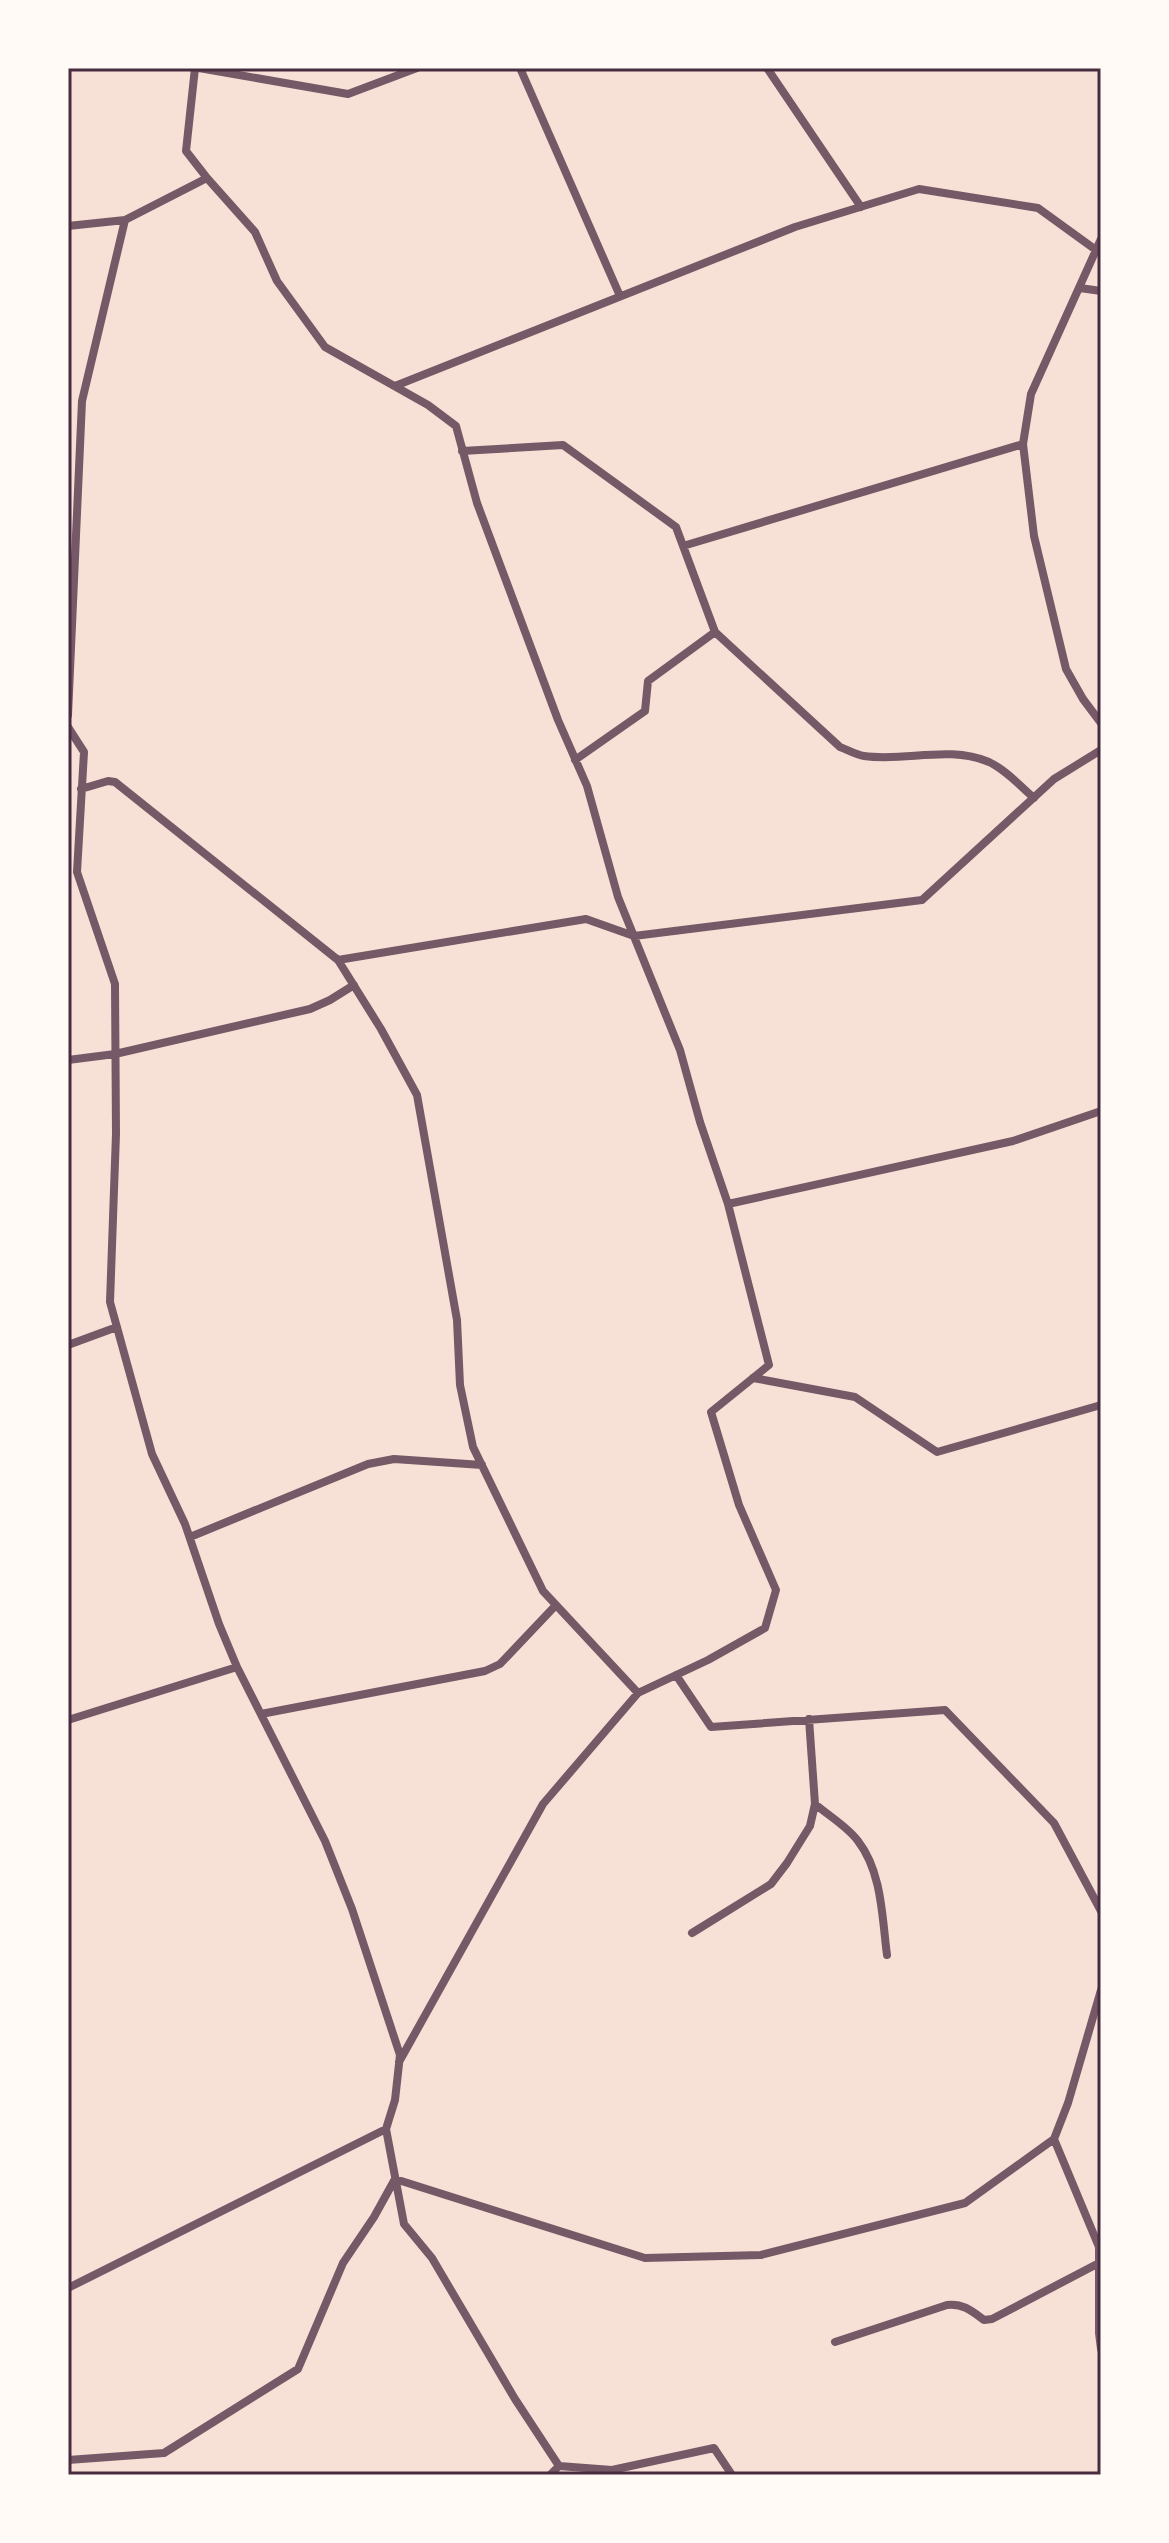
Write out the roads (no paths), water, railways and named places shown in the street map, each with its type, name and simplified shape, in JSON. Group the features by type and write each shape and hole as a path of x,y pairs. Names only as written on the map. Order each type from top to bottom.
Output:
{"street":[{"path":"399,2062 543,1804 638,1693 765,1628 776,1590 739,1505 711,1412 769,1365 728,1204 680,1050 618,897 587,786 553,707 477,503 456,426 428,405 325,347 277,281 255,232 186,151 197,68 348,94 417,68"},
{"path":"520,68 620,296"},
{"path":"767,68 861,207"},
{"path":"68,226 125,220 207,178"},
{"path":"395,386 795,227 919,189 1038,208 1096,250"},
{"path":"68,715 72,542 82,401 125,220"},
{"path":"1101,239 1031,394 1023,444 1034,536 1066,669 1101,723"},
{"path":"1080,288 1101,291"},
{"path":"683,546 1023,444"},
{"path":"462,451 563,445 676,527 715,632 840,747 861,756 949,753 978,759 1003,771 1034,798"},
{"path":"68,471 79,472"},
{"path":"575,760 645,711 648,681 715,632"},
{"path":"68,727 84,752 73,873 115,984 116,1134 110,1302 152,1454 190,1537 237,1667 325,1841 347,1895 400,2055 395,2100 386,2129 404,2224 432,2258 515,2399 559,2466"},
{"path":"338,960 586,919 634,936 922,900 1054,779 1101,750"},
{"path":"81,789 115,782 338,960 354,985 417,1095 457,1320 460,1385 473,1447 543,1591 638,1693"},
{"path":"68,1060 115,1054 310,1009 354,985"},
{"path":"728,1204 1013,1141 1101,1111"},
{"path":"68,1345 117,1327"},
{"path":"753,1378 855,1397 937,1452 1101,1405"},
{"path":"190,1537 368,1464 394,1459 482,1465"},
{"path":"261,1714 485,1671 500,1664 556,1605"},
{"path":"68,1720 237,1667"},
{"path":"676,1675 711,1727 945,1710 1054,1823 1101,1911"},
{"path":"692,1933 771,1884 810,1826 815,1804 809,1719"},
{"path":"815,1804 857,1839 869,1859 877,1885 887,1955"},
{"path":"395,2179 645,2258 761,2255 965,2203 1054,2139 1068,2103 1101,1990"},
{"path":"68,2288 386,2129"},
{"path":"1054,2139 1100,2246 1101,2349"},
{"path":"68,2460 164,2453 298,2369 343,2263 395,2179"},
{"path":"835,2342 947,2305 957,2304 984,2320 992,2319 1099,2263"},
{"path":"550,2475 559,2466 612,2470 714,2448 732,2475"}]}
